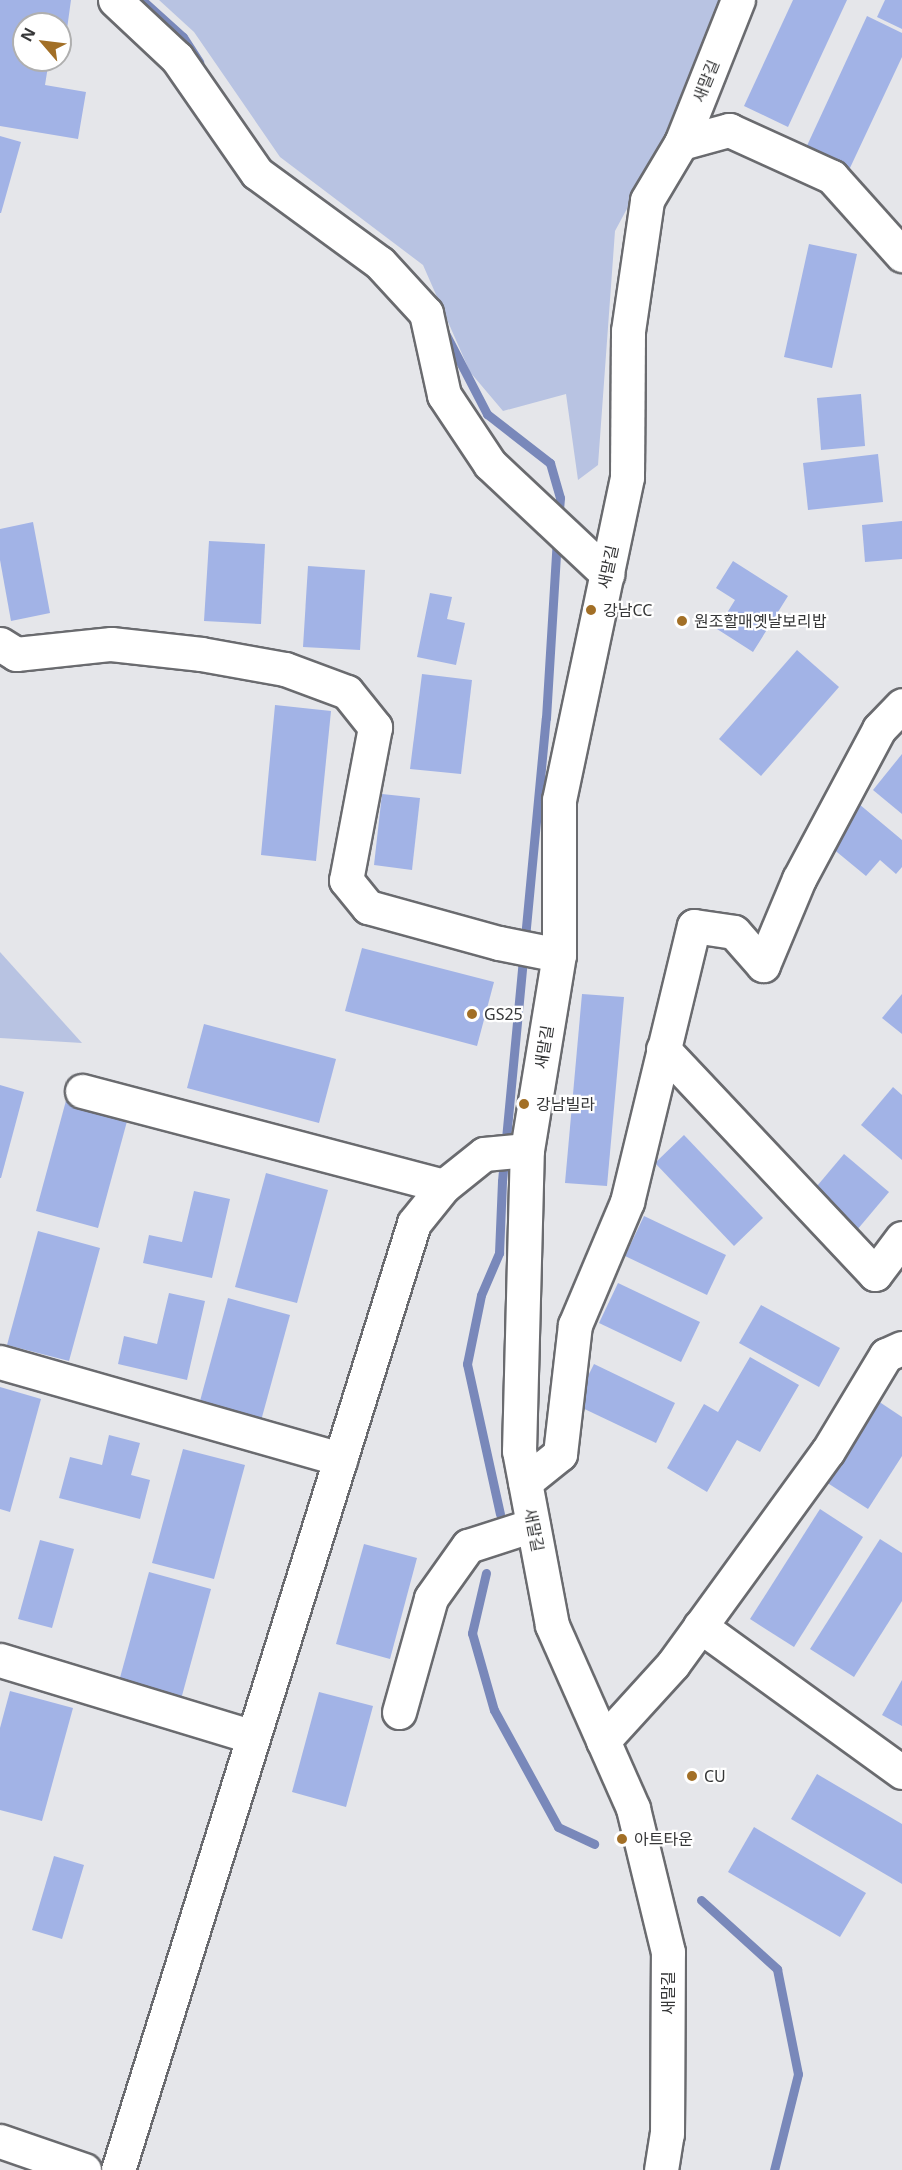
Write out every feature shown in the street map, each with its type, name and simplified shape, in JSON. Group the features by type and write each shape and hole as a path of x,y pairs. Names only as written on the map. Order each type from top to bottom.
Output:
{"street":[{"path":"115,0 177,58 257,173 380,263 426,313 444,395 490,464 607,574"},
{"name":"새말길","path":"661,2170 667,2133 668,1952 633,1808 552,1625 519,1451 526,1150 559,955 559,800 627,477 628,331 646,200 681,143 738,0"},
{"path":"681,143 729,130 832,177 902,255"},
{"path":"0,644 16,654 111,644 201,654 285,669 347,692 375,727 346,880 368,907 499,943 559,955"},
{"path":"525,1482 561,1454 575,1325 627,1202 694,926 734,932 763,965 799,879 868,749 879,729 902,705"},
{"path":"663,1049 875,1274 902,1238"},
{"path":"82,1090 444,1186"},
{"path":"118,2170 414,1223 444,1186 484,1154 526,1150"},
{"path":"603,1741 673,1664 828,1451 886,1355 902,1348"},
{"path":"0,1362 340,1459"},
{"path":"399,1712 431,1598 468,1546 533,1525"},
{"path":"700,1626 902,1772"},
{"path":"0,1660 253,1737"},
{"path":"0,2141 84,2170"}],"shaded area":[{"path":"159,0 732,0 730,17 615,231 598,465 578,480 566,394 503,411 470,372 423,265 280,157 194,32"},
{"path":"0,952 82,1043 0,1038"}],"building":[{"path":"0,0 71,0 69,12 12,12 12,72 47,72 45,85 86,92 78,139 0,126"},
{"path":"793,0 847,0 788,127 744,106"},
{"path":"885,0 902,0 902,29 877,17"},
{"path":"867,16 902,33 902,57 849,170 805,150"},
{"path":"0,136 21,142 1,213 0,213"},
{"path":"809,244 857,254 832,368 784,357"},
{"path":"861,394 865,446 821,450 817,398"},
{"path":"878,454 883,502 808,510 803,463"},
{"path":"902,521 902,559 865,562 862,525"},
{"path":"33,522 50,613 11,621 0,560 0,529"},
{"path":"209,541 265,544 261,624 204,621"},
{"path":"733,561 788,596 753,652 717,629 735,600 716,588"},
{"path":"308,566 365,570 360,650 303,647"},
{"path":"430,593 452,597 447,619 465,623 456,665 417,657"},
{"path":"797,650 839,687 761,776 719,739"},
{"path":"422,674 472,680 461,774 410,769"},
{"path":"275,705 331,711 316,861 261,855"},
{"path":"902,754 902,814 873,790"},
{"path":"382,794 420,798 412,870 374,865"},
{"path":"859,804 902,840 902,867 896,874 880,860 866,876 826,843"},
{"path":"362,948 494,982 477,1046 345,1011"},
{"path":"582,994 624,997 607,1186 565,1183"},
{"path":"902,994 902,1034 882,1018"},
{"path":"204,1024 336,1059 319,1123 187,1088"},
{"path":"0,1085 24,1092 1,1178 0,1178"},
{"path":"893,1087 902,1095 902,1160 861,1125"},
{"path":"67,1097 129,1114 98,1228 36,1211"},
{"path":"684,1135 763,1218 734,1246 655,1163"},
{"path":"844,1154 889,1192 857,1230 812,1192"},
{"path":"266,1173 328,1190 297,1303 235,1287"},
{"path":"194,1191 230,1199 212,1278 143,1263 149,1235 182,1242"},
{"path":"644,1216 726,1255 707,1295 625,1256"},
{"path":"38,1231 100,1248 69,1361 7,1345"},
{"path":"618,1283 700,1322 681,1362 599,1323"},
{"path":"169,1293 205,1301 187,1380 118,1364 124,1336 157,1344"},
{"path":"228,1298 290,1315 259,1428 197,1412"},
{"path":"761,1305 840,1348 819,1387 739,1343"},
{"path":"750,1357 799,1385 760,1452 737,1440 707,1492 667,1468 704,1404 718,1412"},
{"path":"594,1364 675,1403 656,1443 574,1404"},
{"path":"0,1387 41,1399 10,1512 0,1509"},
{"path":"878,1401 902,1417 902,1456 868,1509 826,1482"},
{"path":"109,1435 140,1443 131,1475 150,1480 140,1519 59,1498 70,1457 102,1465"},
{"path":"183,1449 245,1465 214,1579 152,1563"},
{"path":"820,1509 863,1537 794,1647 750,1619"},
{"path":"880,1539 902,1553 902,1601 854,1677 810,1649"},
{"path":"40,1540 74,1549 52,1628 18,1619"},
{"path":"364,1544 417,1558 390,1659 336,1644"},
{"path":"149,1572 211,1589 180,1703 118,1685"},
{"path":"902,1680 902,1726 882,1715"},
{"path":"10,1691 73,1708 42,1821 0,1810 0,1728"},
{"path":"319,1692 373,1706 346,1807 292,1792"},
{"path":"817,1774 902,1824 902,1884 791,1819"},
{"path":"754,1827 866,1893 840,1937 728,1872"},
{"path":"54,1856 84,1865 62,1939 32,1930"}],"waterway":[{"path":"142,0 183,37 199,62"},
{"path":"443,329 487,414 550,463 560,498 558,519"},
{"path":"500,1514 467,1364 481,1295 499,1253 502,1181 546,718 557,538"},
{"path":"486,1573 472,1633 494,1710 558,1827 594,1844"},
{"path":"701,1900 777,1969 798,2074 774,2170"}],"place":[{"name":"강남CC","path":"591,610"},
{"name":"원조할매옛날보리밥","path":"682,621"},
{"name":"GS25","path":"472,1014"},
{"name":"강남빌라","path":"524,1104"},
{"name":"CU","path":"692,1776"},
{"name":"아트타운","path":"622,1839"}]}
